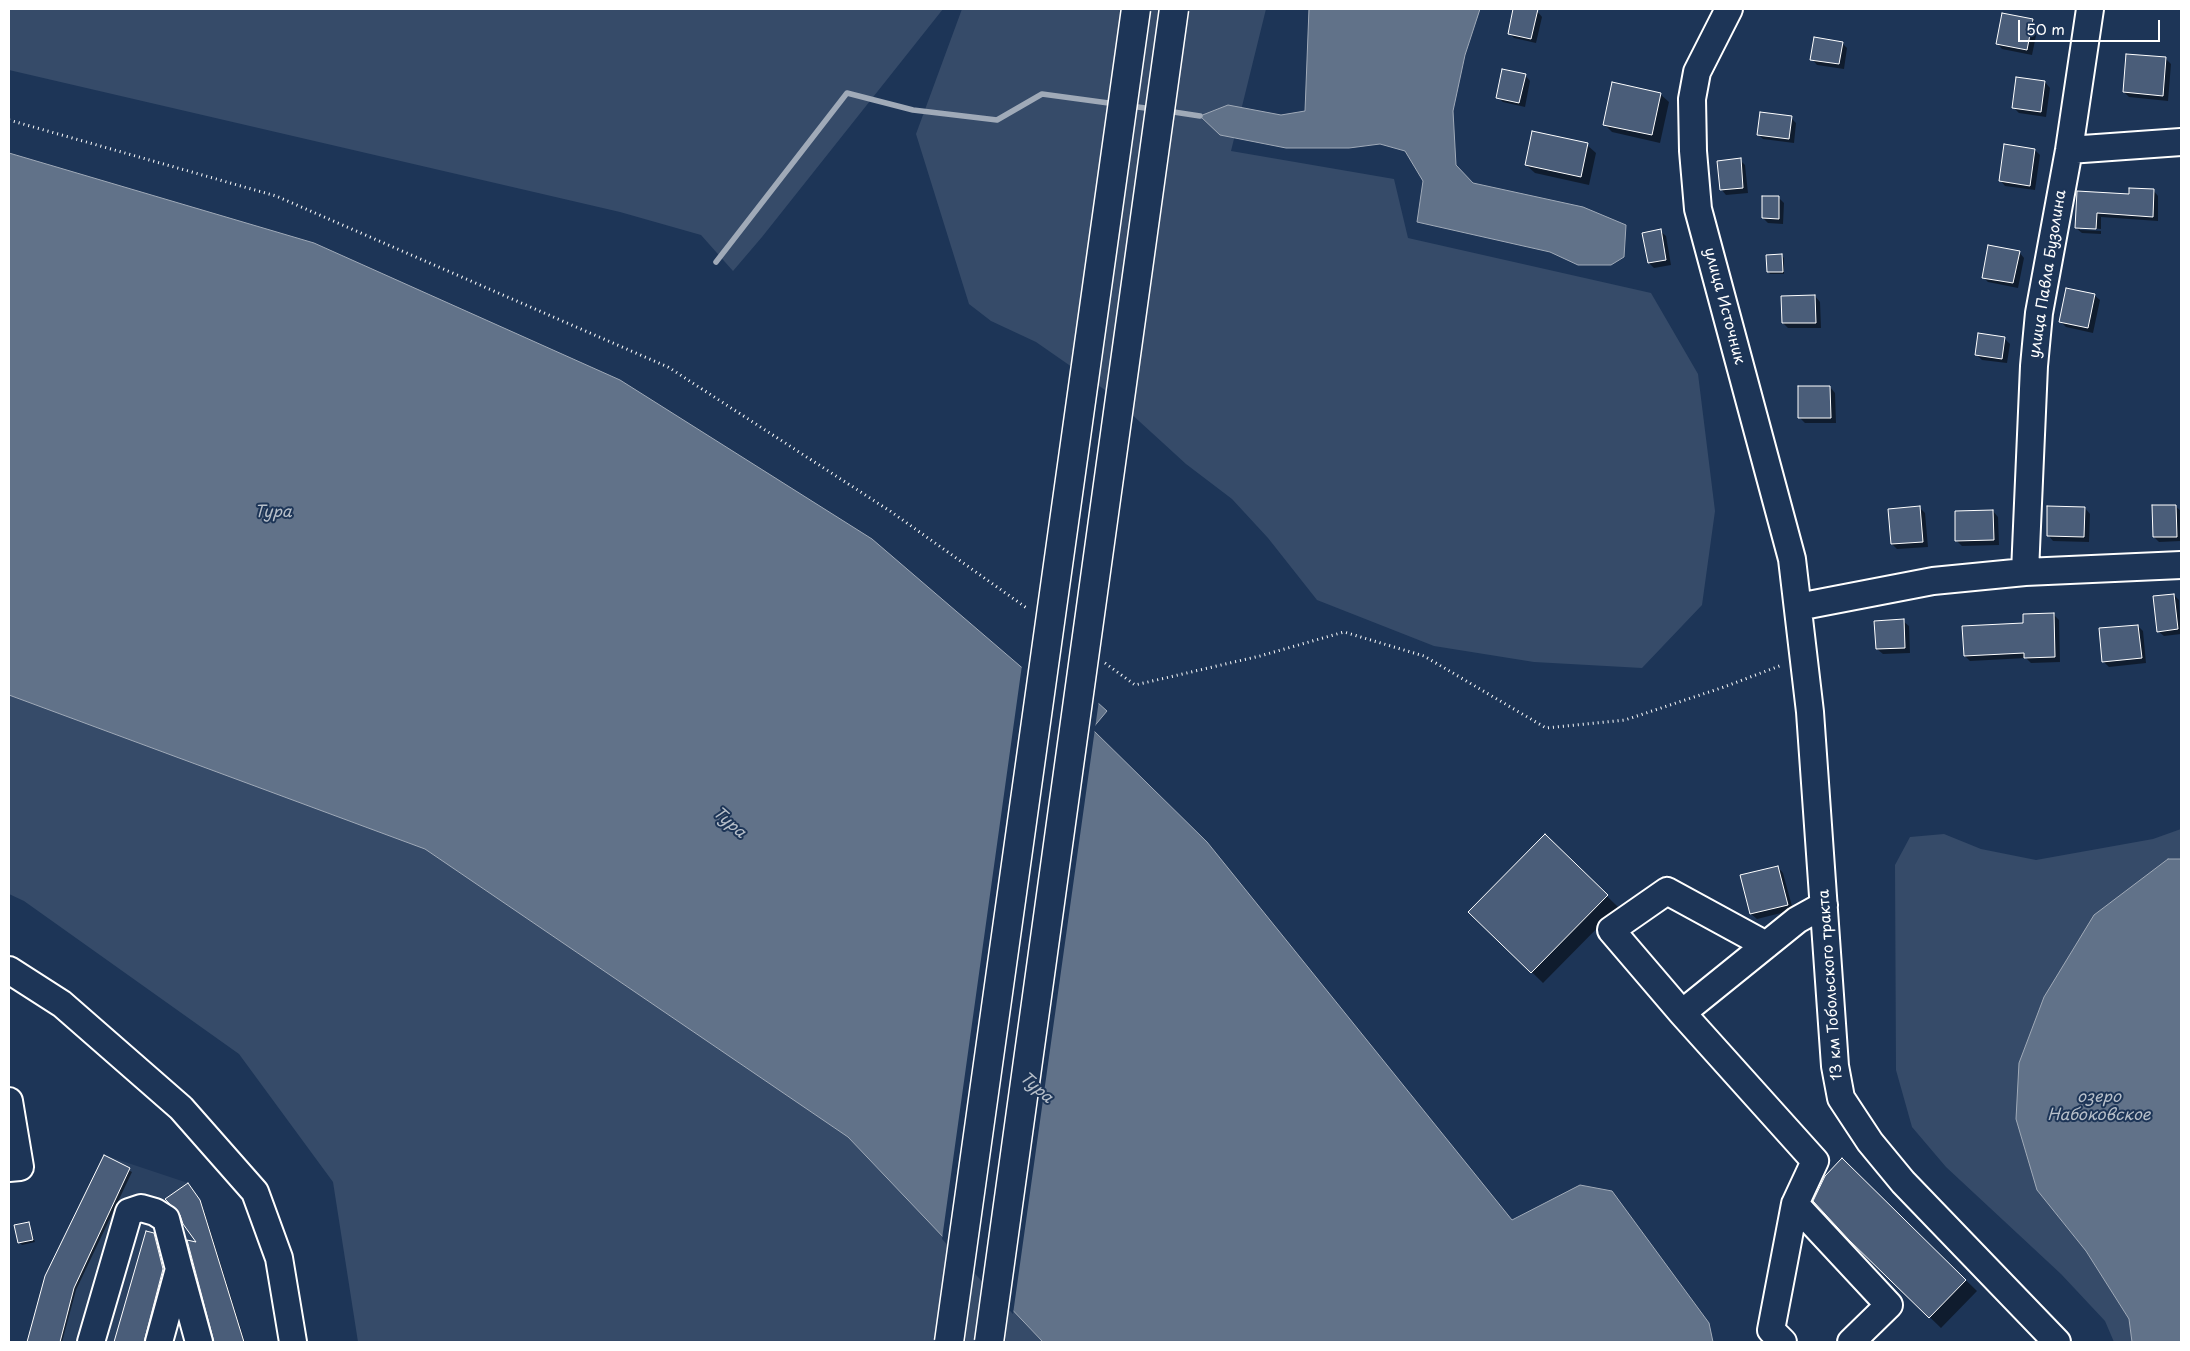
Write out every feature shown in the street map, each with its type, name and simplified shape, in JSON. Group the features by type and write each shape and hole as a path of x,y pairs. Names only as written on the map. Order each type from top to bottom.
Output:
{"highway":[{"path":"949,1342 1136,9"},
{"path":"989,1342 1174,9"}],"street":[{"name":"улица Источник","path":"1729,9 1697,72 1692,99 1693,151 1698,209 1792,559 1798,607"},
{"name":"улица Павла Бузолина","path":"2025,572 2034,366 2038,322 2070,150 2090,9"},
{"path":"2070,150 2181,142"},
{"path":"1798,607 1932,581 2025,572 2181,565"},
{"name":"13 км Тобольского тракта","path":"1798,607 1811,722 1835,1066 1841,1098 1870,1142 1903,1182 2057,1342"},
{"path":"1766,945 1667,891 1611,930 1815,1161 1795,1204 1771,1330 1783,1342"},
{"path":"1682,1012 1797,920 1824,905"},
{"path":"9,970 62,1004 181,1108 255,1192 279,1258 293,1342"},
{"path":"9,1101 20,1167 9,1168"},
{"path":"1795,1204 1890,1305 1851,1342"},
{"path":"91,1342 129,1212 141,1208 155,1212 166,1219 199,1342"},
{"path":"159,1342 179,1268"}],"path":[{"path":"9,120 276,196 668,367 890,511 1032,612"},
{"path":"1104,662 1135,685 1260,656 1344,632 1424,656 1546,728 1625,720 1724,687 1804,656"}],"shaded area":[{"path":"9,9 943,9 733,271 701,235 620,212 9,70"},
{"path":"962,9 1266,9 1231,151 1394,179 1408,238 1651,293 1698,374 1715,511 1702,605 1642,668 1534,662 1434,646 1317,600 1268,538 1232,499 1186,464 1105,390 1036,342 991,321 969,304 916,134"},
{"path":"9,695 425,849 848,1137 1043,1342 358,1342 333,1182 239,1054 24,901 9,894"},
{"path":"2181,829 2181,859 2167,859 2037,1190 2086,1251 2129,1319 2132,1342 2114,1342 2105,1321 2061,1274 1946,1167 1912,1127 1896,1070 1895,865 1910,837 1944,834 1981,849 2036,860 2153,839"},
{"path":"104,1155 188,1183 200,1200 244,1342 27,1342 45,1276"}],"water":[{"path":"1309,9 1480,9 1465,55 1453,111 1456,165 1473,183 1583,207 1626,225 1624,257 1611,265 1578,265 1550,252 1417,222 1423,181 1405,151 1380,144 1349,148 1286,148 1220,135 1200,116 1228,105 1281,115 1305,111"},
{"name":"Тура","path":"9,153 314,243 620,380 872,539 1062,702 1077,684 1107,711 1092,729 1207,842 1512,1220 1580,1185 1612,1191 1709,1323 1713,1342 1043,1342 848,1137 425,849 9,695"},
{"name":"озеро Набоковское","path":"2168,859 2181,859 2181,1342 2132,1342 2129,1319 2086,1251 2037,1190 2016,1119 2019,1063 2044,997 2094,915"}],"pier":[{"path":"1022,665 1062,699 1075,683 1079,682 1099,700 1013,1314 942,1239"}],"building":[{"path":"1513,9 1538,9 1531,39 1508,34"},
{"path":"2002,13 2033,19 2027,50 1996,44"},
{"path":"1814,37 1843,42 1839,64 1810,60"},
{"path":"2126,54 2166,57 2163,96 2123,92"},
{"path":"1502,69 1526,74 1519,103 1496,98"},
{"path":"2016,77 2045,81 2041,112 2012,108"},
{"path":"1612,82 1661,93 1652,135 1603,125"},
{"path":"1760,112 1792,116 1789,139 1757,135"},
{"path":"1532,131 1588,143 1581,177 1525,165"},
{"path":"2004,144 2035,149 2030,186 1999,181"},
{"path":"1741,158 1743,188 1720,190 1717,161"},
{"path":"2129,188 2154,189 2153,217 2097,213 2096,229 2075,228 2077,191 2129,194"},
{"path":"1762,196 1779,196 1779,219 1762,218"},
{"path":"1661,229 1666,260 1648,263 1642,233"},
{"path":"1988,245 2020,251 2013,283 1982,278"},
{"path":"1782,254 1783,272 1767,272 1766,255"},
{"path":"2066,288 2095,294 2088,328 2059,322"},
{"path":"1815,295 1816,323 1782,323 1781,296"},
{"path":"1978,333 2005,337 2002,359 1975,355"},
{"path":"1798,386 1830,386 1831,418 1798,418"},
{"path":"2152,505 2176,505 2177,537 2153,537"},
{"path":"1920,506 1923,542 1891,544 1888,509"},
{"path":"2047,506 2085,507 2084,537 2047,536"},
{"path":"1993,510 1994,540 1955,541 1955,511"},
{"path":"2174,594 2178,629 2157,632 2153,596"},
{"path":"2054,613 2055,657 2024,658 2024,653 1964,656 1962,626 2023,623 2023,614"},
{"path":"1904,619 1905,648 1876,649 1874,621"},
{"path":"2138,625 2142,658 2102,662 2099,628"},
{"path":"1545,834 1608,895 1531,973 1468,912"},
{"path":"1778,866 1788,905 1750,914 1740,875"},
{"path":"104,1155 130,1168 74,1288 60,1342 27,1342 45,1276"},
{"path":"1842,1158 1966,1280 1929,1318 1849,1240 1813,1201 1825,1176"},
{"path":"188,1183 200,1200 244,1342 214,1342 187,1240 196,1242 183,1224 180,1215 165,1199"},
{"path":"29,1222 33,1240 18,1243 14,1225"},
{"path":"146,1231 154,1233 163,1269 144,1342 114,1342"}],"waterway":[{"path":"716,262 847,93 913,110 997,120 1042,94 1116,104"},
{"path":"1130,106 1153,109"},
{"path":"1167,111 1200,116"}]}
